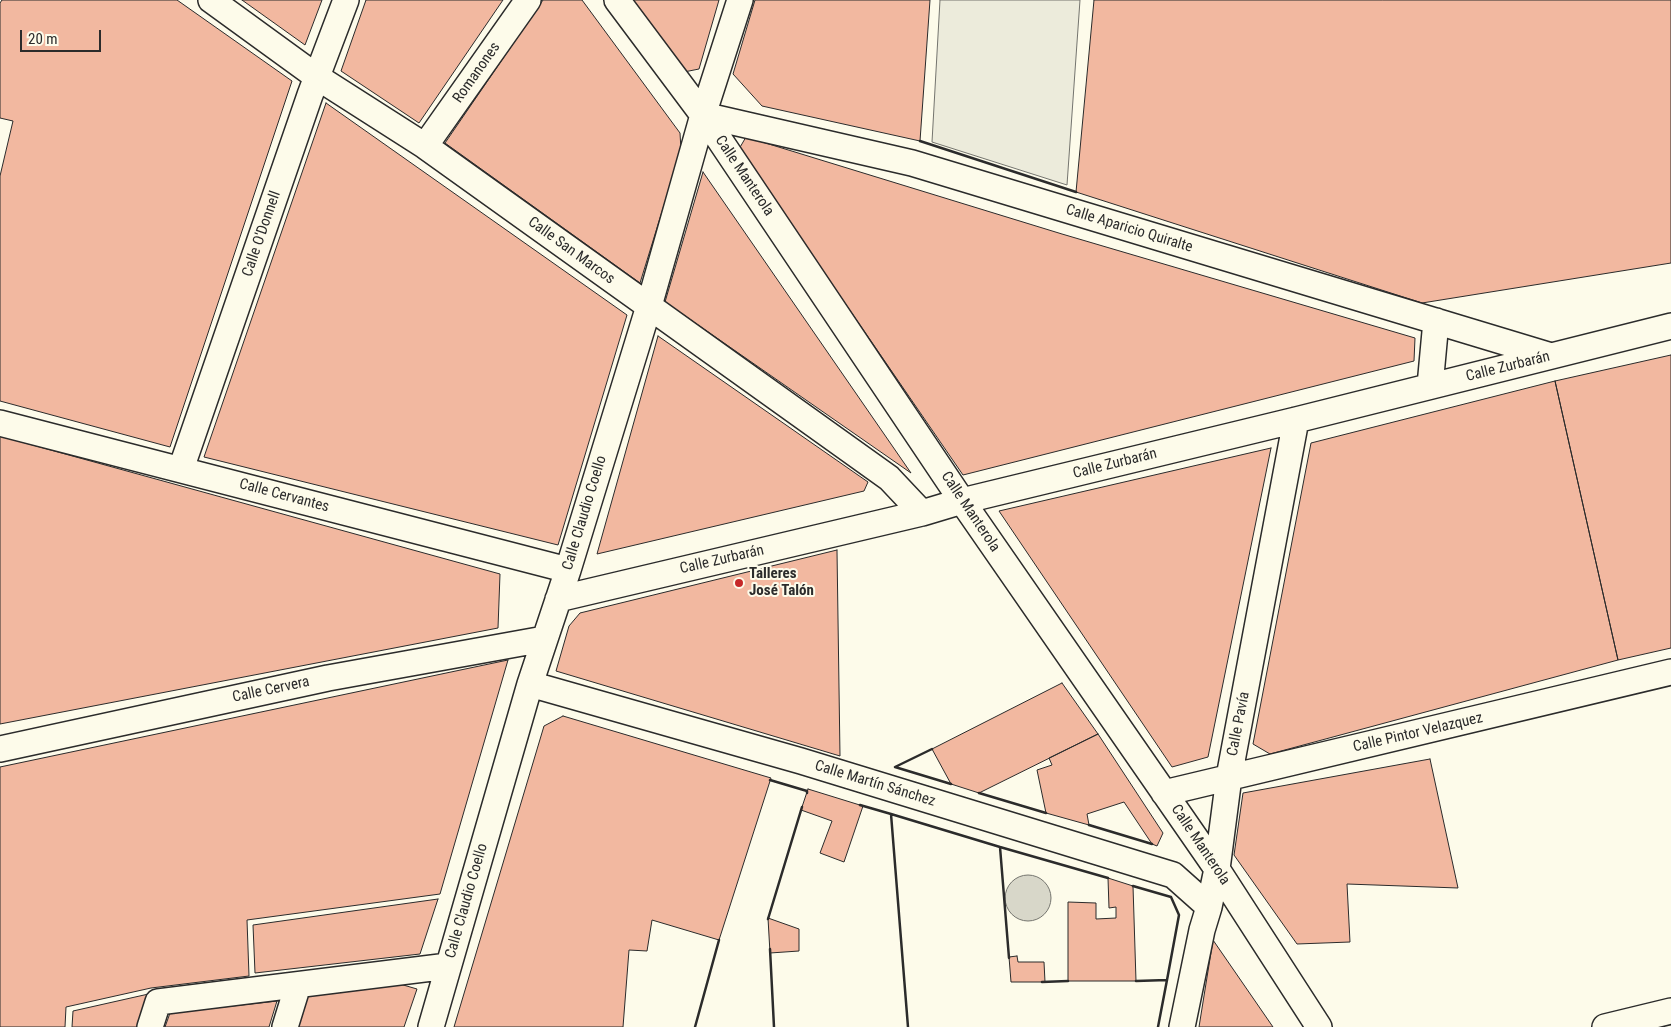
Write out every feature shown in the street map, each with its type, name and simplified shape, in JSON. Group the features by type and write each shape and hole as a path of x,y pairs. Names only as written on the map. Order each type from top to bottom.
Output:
{"street":[{"name":"Calle San Marcos","path":"211,0 317,77 425,146 889,478 922,513"},
{"name":"Calle O'Donnell","path":"182,469 317,77 346,0"},
{"name":"Romanones","path":"425,146 528,0"},
{"name":"Calle Manterola","path":"617,0 703,115 962,501 1217,869 1319,1027"},
{"name":"Calle Claudio Coello","path":"431,1027 530,684 568,570 648,306 703,115 740,0"},
{"name":"Calle Aparicio Quiralte","path":"703,115 912,163 1552,356"},
{"path":"1430,386 1436,321"},
{"name":"Calle Zurbarán","path":"558,599 922,513 962,501 1671,326"},
{"name":"Calle Pavía","path":"1182,1027 1217,869 1229,777 1296,420"},
{"name":"Calle Cervantes","path":"0,423 568,570"},
{"name":"Calle Cervera","path":"0,749 328,678 544,639"},
{"name":"Calle Pintor Velazquez","path":"1164,793 1671,672"},
{"name":"Calle Martín Sánchez","path":"530,684 801,761 1173,875 1209,907"},
{"path":"150,1027 158,1002 448,966"},
{"path":"285,1027 298,985"},
{"path":"1605,1027 1671,1011"}],"shaded area":[{"path":"940,0 1080,0 1067,185 932,142"},
{"path":"1028,875 1041,879 1047,885 1051,898 1047,911 1041,917 1028,921 1015,917 1009,911 1005,898 1009,885 1015,879"}],"building":[{"path":"2,0 177,0 292,81 170,447 0,401 0,176 13,121 0,118 0,3"},
{"path":"242,0 322,0 305,45"},
{"path":"366,0 503,0 419,123 341,71"},
{"path":"543,0 582,0 680,133 681,150 640,283 445,143"},
{"path":"632,0 719,0 699,69 684,72"},
{"path":"755,0 930,0 920,141 762,106 733,74"},
{"path":"1094,0 1671,0 1671,263 1422,303 1076,192"},
{"path":"326,103 627,315 558,545 204,457"},
{"path":"746,137 1062,234 1415,338 1414,361 963,475 739,149"},
{"path":"703,172 911,473 665,302"},
{"path":"658,336 868,482 864,491 597,554"},
{"path":"1671,355 1671,648 1618,660 1555,381"},
{"path":"1555,381 1618,660 1270,754 1253,744 1311,443"},
{"path":"0,436 500,574 498,628 0,724"},
{"path":"1271,448 1208,757 1172,767 999,511"},
{"path":"837,550 840,756 556,671 569,626 580,613"},
{"path":"508,660 440,894 247,920 249,976 151,988 66,1007 65,1027 0,1027 0,767"},
{"path":"1062,683 1098,734 979,793 951,784 932,749"},
{"path":"563,716 771,778 719,940 652,920 647,951 629,950 623,1027 454,1027 544,726"},
{"path":"1098,734 1163,833 1157,846 1152,844 1124,802 1087,814 1089,825 1046,813 1037,770 1052,765 1049,758"},
{"path":"1430,759 1458,888 1347,884 1350,942 1297,944 1234,855 1243,793"},
{"path":"808,789 863,806 844,862 820,853 832,821 801,810"},
{"path":"1108,878 1133,886 1136,981 1068,981 1068,902 1096,903 1096,919 1116,918 1116,907 1109,908"},
{"path":"438,899 420,954 255,973 253,925"},
{"path":"768,918 799,929 799,951 770,953"},
{"path":"1213,940 1273,1027 1199,1027"},
{"path":"1017,956 1018,962 1044,962 1045,982 1011,982 1009,957"},
{"path":"393,982 417,989 404,1027 296,1027 306,993"},
{"path":"153,993 143,1027 72,1027 73,1011"},
{"path":"277,1001 269,1027 165,1027 170,1013"}],"wall":[{"path":"920,141 1076,192"},
{"path":"932,749 895,767 951,784"},
{"path":"770,780 807,791 807,793"},
{"path":"979,793 1046,813"},
{"path":"860,805 891,814"},
{"path":"768,919 802,807"},
{"path":"908,1027 891,814 1000,847"},
{"path":"1089,825 1152,844"},
{"path":"1009,958 1000,847 1108,878"},
{"path":"1133,886 1171,897 1179,915 1167,980 1136,981"},
{"path":"695,1027 719,940"},
{"path":"770,949 774,1027"},
{"path":"1158,1027 1167,980"},
{"path":"1042,982 1068,981"}],"place":[{"name":"Talleres José Talón","path":"739,583"}]}
